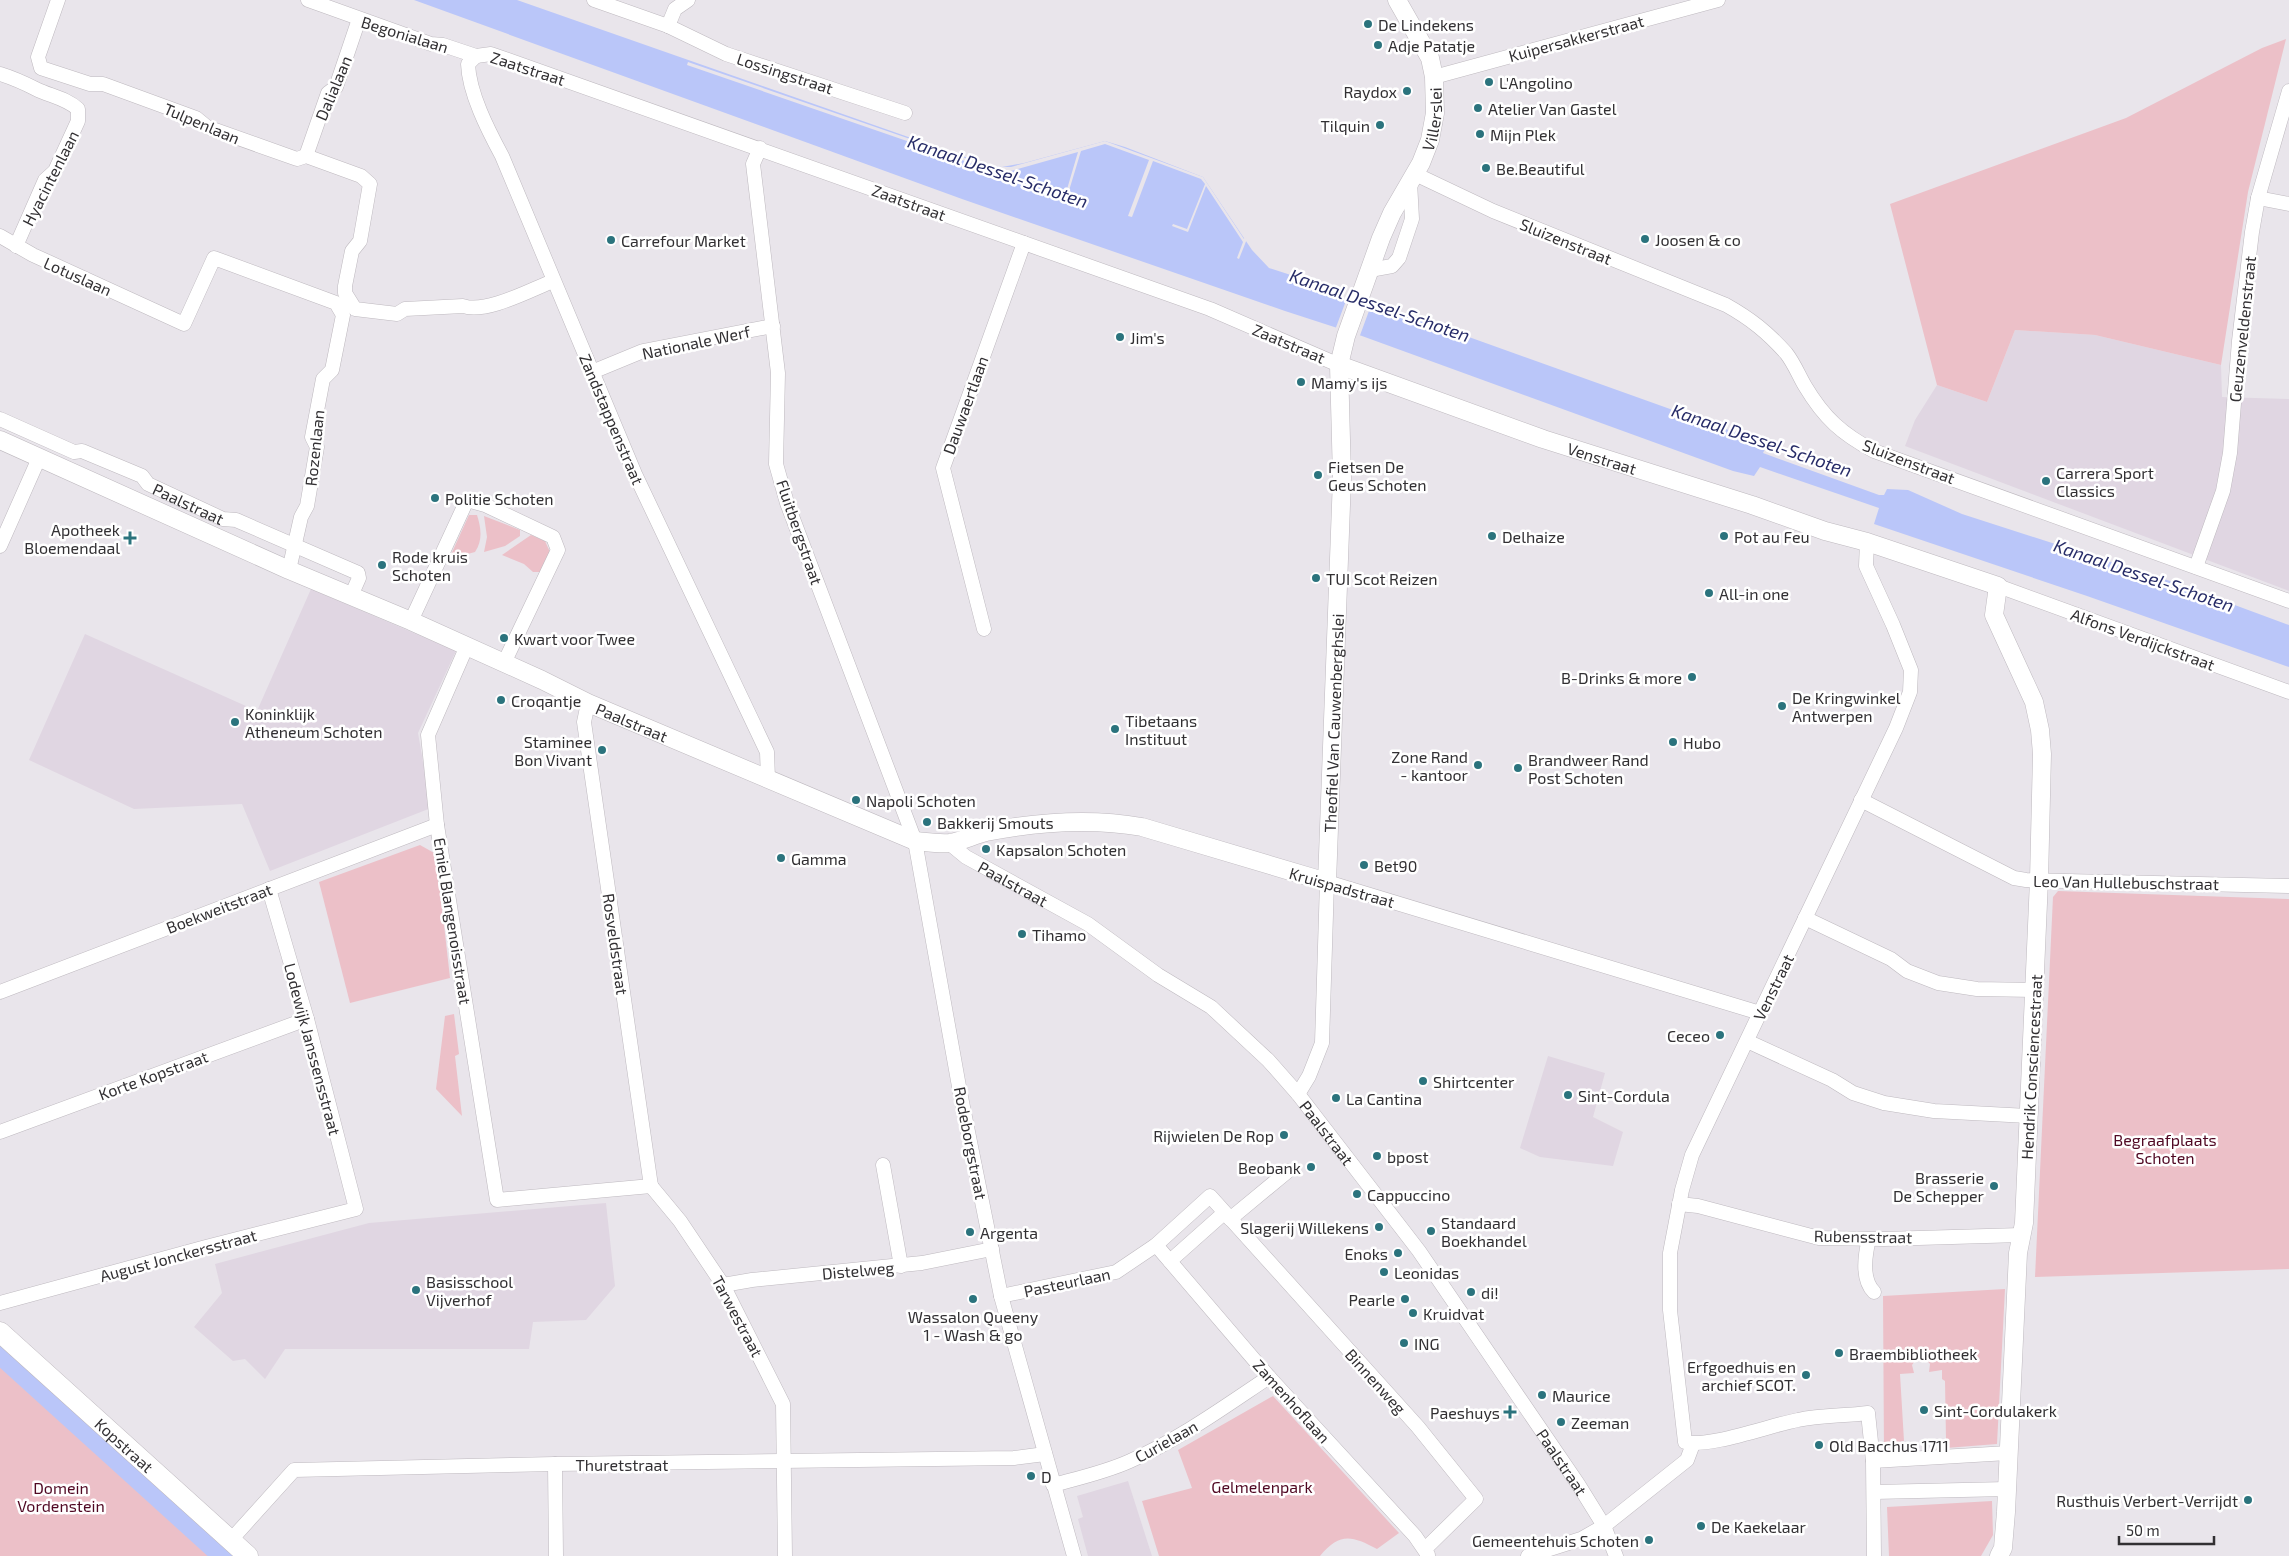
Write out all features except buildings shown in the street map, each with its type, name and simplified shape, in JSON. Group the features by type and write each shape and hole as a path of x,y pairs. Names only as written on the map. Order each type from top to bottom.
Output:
{"main road":[{"name":"Kopstraat","path":"0,1332 248,1556"}],"street":[{"name":"Tulpenlaan","path":"58,0 38,57 41,68 90,84 103,84 187,114 208,127 298,159 306,156 361,176 370,184 360,241 352,251 345,286 345,293 355,309 397,314 405,309 462,306 472,309 494,304 553,281"},
{"name":"Begonialaan","path":"308,0 359,20 431,44 443,44 476,56"},
{"name":"Lossingstraat","path":"594,0 668,26 726,54 905,113"},
{"name":"Villerslei","path":"1345,341 1392,213 1413,178 1433,127 1436,100 1434,76 1426,49 1398,0"},
{"name":"Kuipersakkerstraat","path":"1434,76 1718,0"},
{"path":"668,26 675,9 684,1"},
{"name":"Dalialaan","path":"306,156 328,94 336,87 359,20"},
{"name":"Zaatstraat","path":"476,56 491,54 1210,309 1339,365"},
{"name":"Zandstappenstraat","path":"476,56 468,64 468,80 667,544 767,752 768,780"},
{"name":"Hyacintenlaan","path":"0,74 71,102 78,108 78,121 55,171 45,180 16,246"},
{"name":"Geuzenveldenstraat","path":"2196,567 2223,491 2228,462 2239,340 2258,198 2289,90"},
{"name":"Fluitbergstraat","path":"760,148 752,164 778,373 776,464 787,503 915,841"},
{"name":"Sluizenstraat","path":"1413,178 1726,305 1755,322 1787,355 1818,407 1834,425 1867,447 2289,601"},
{"path":"2258,198 2289,204"},
{"name":"Lotuslaan","path":"0,236 32,255 184,324 214,258 241,269"},
{"name":"Dauwaertlaan","path":"984,629 943,468 1024,243"},
{"name":"Rozenlaan","path":"241,269 336,303 343,315 332,370 323,379 312,437 317,447 307,506 301,517 289,570"},
{"name":"Nationale Werf","path":"592,372 643,351 773,326"},
{"name":"Theofiel Van Cauwenberghslei","path":"1298,1094 1309,1076 1322,1043 1342,478 1339,365 1345,341"},
{"name":"Venstraat","path":"1339,365 1543,439 1752,504 1825,531 1867,542 1998,586"},
{"name":"Paalstraat","path":"0,419 74,452 82,451 142,476 148,484 223,518 236,520 358,573 359,578 351,596"},
{"name":"Paalstraat","path":"0,440 289,570 411,621 588,703 915,841"},
{"path":"0,546 39,458"},
{"path":"411,621 467,500 485,505 553,537 558,550 504,663"},
{"name":"Venstraat","path":"1693,1444 1685,1442 1670,1310 1670,1253 1679,1204 1692,1155 1903,712 1910,692 1910,670 1894,625 1866,566 1867,542"},
{"name":"Alfons Verdijckstraat","path":"1998,586 2289,692"},
{"name":"Hendrik Consciencestraat","path":"1998,586 1994,615 2029,688 2040,730 2042,754 2035,990 2024,1223 2021,1235 2003,1548 1999,1556"},
{"name":"Emiel Blangenoisstraat","path":"466,648 428,735 438,825 497,1200 651,1186"},
{"name":"Rosveldstraat","path":"588,703 584,722 651,1186"},
{"name":"Leo Van Hullebuschstraat","path":"1861,800 2014,878 2289,886"},
{"name":"Kruispadstraat","path":"915,841 948,843 986,832 1086,821 1111,822 1142,827 1760,1013"},
{"name":"Boekweitstraat","path":"0,992 438,825"},
{"name":"Rodeborgstraat","path":"915,841 924,877 956,1066 1001,1296 1074,1556"},
{"name":"Paalstraat","path":"948,843 966,857 1088,924 1158,975 1211,1007 1268,1060 1298,1094 1418,1250 1578,1484 1604,1526 1616,1556"},
{"name":"Lodewijk Janssensstraat","path":"269,889 307,1019 356,1209"},
{"path":"1806,918 1891,959 1907,971 1938,983 1977,989 2035,990"},
{"name":"Korte Kopstraat","path":"0,1132 307,1019"},
{"path":"1747,1041 1832,1080 1853,1093 1884,1103 1934,1111 2028,1116"},
{"path":"883,1166 901,1266"},
{"path":"1170,1261 1288,1171"},
{"name":"Tarwestraat","path":"651,1186 680,1220 723,1285 783,1404 784,1556"},
{"name":"Pasteurlaan","path":"1001,1296 1116,1272 1156,1245 1210,1196 1227,1216"},
{"name":"Rubensstraat","path":"1679,1204 1698,1206 1819,1238 1869,1239 2021,1235"},
{"name":"August Jonckersstraat","path":"0,1303 206,1247 356,1209"},
{"name":"Binnenweg","path":"1227,1216 1418,1427 1476,1499 1427,1552"},
{"path":"1869,1239 1866,1266 1869,1287 1874,1292"},
{"name":"Zamenhoflaan","path":"1156,1245 1269,1377 1427,1552"},
{"name":"Distelweg","path":"723,1285 752,1280 901,1266 992,1250"},
{"name":"Curielaan","path":"1053,1485 1099,1473 1137,1458 1176,1438 1269,1377"},
{"path":"1528,1556 1581,1539 1604,1526 1686,1460 1693,1444 1800,1420 1868,1413 1873,1461 1874,1556"},
{"name":"Thuretstraat","path":"230,1541 294,1470 555,1464 1014,1458 1044,1454"},
{"path":"1873,1461 2008,1454"},
{"path":"555,1464 556,1556"},
{"path":"1874,1492 2007,1489"}],"shaded area":[{"path":"2015,330 2095,335 2221,365 2222,397 2289,399 2289,591 1905,446 1915,420 1937,385 1987,402"},
{"name":"Koninklijk Atheneum Schoten","path":"311,589 456,651 418,733 431,808 270,871 242,804 134,809 29,760 85,634 257,711"},
{"name":"Sint-Cordula","path":"1548,1056 1605,1073 1593,1117 1623,1132 1613,1166 1540,1157 1520,1148"},
{"name":"Basisschool Vijverhof","path":"606,1203 615,1286 586,1320 533,1322 529,1349 285,1349 265,1379 245,1359 233,1361 194,1327 222,1293 215,1264 369,1223"},
{"path":"1128,1481 1152,1556 1088,1556 1078,1519 1083,1517 1077,1496"}],"green space":[{"path":"2286,39 2248,192 2221,365 2095,335 2015,330 1987,402 1937,385 1890,204 2126,118 2262,48"},
{"path":"469,515 477,515 480,529 478,547 475,552 449,559"},
{"path":"484,516 520,530 520,536 505,546 484,552 487,537"},
{"path":"531,535 545,541 550,552 542,572 533,572 524,564 502,555"},
{"path":"420,845 436,854 450,978 350,1003 319,882"},
{"name":"Begraafplaats Schoten","path":"2058,891 2289,899 2289,1269 2035,1277 2053,897"},
{"path":"454,1014 459,1054 455,1056 462,1116 436,1089 445,1016"},
{"path":"2005,1289 1997,1444 1946,1448 1948,1440 1946,1440 1945,1381 1942,1379 1942,1370 1929,1372 1930,1364 1925,1358 1917,1358 1912,1365 1914,1373 1900,1374 1904,1441 1890,1443 1890,1454 1884,1454 1883,1296"},
{"name":"Domein Vordenstein","path":"0,1347 230,1556 0,1556"},
{"name":"Gelmelenpark","path":"1273,1396 1399,1533 1377,1549 1353,1539 1340,1540 1327,1548 1320,1556 1159,1556 1142,1501 1192,1488 1178,1450"},
{"path":"1992,1501 1993,1535 1981,1556 1889,1556 1887,1507"}],"water":[{"name":"Kanaal Dessel-Schoten","path":"414,0 517,0 991,166 1002,167 1024,163 1105,141 1125,147 1203,177 1252,250 1269,268 1334,289 1332,296 1370,309 1374,303 1726,429 1767,445 1763,453 1879,495 1884,495 1887,489 1908,490 1962,514 2170,581 2289,625 2289,667 1874,524 1879,508 1760,467 1754,476 1733,471 1362,336 962,199"}],"pier":[{"path":"688,62 991,167 1011,167 1105,141 1203,177 1244,239 1245,236 1247,239 1239,259 1237,258 1243,242 1206,186 1188,232 1172,226 1173,224 1187,229 1205,184 1201,179 1153,161 1132,217 1128,216 1149,160 1105,144 1081,151 1068,194 1088,201 1088,203 1065,196 1078,152 1011,171 991,170 687,65"},
{"path":"1347,298 1369,307 1373,300 1359,338 1335,330"}],"waterway":[{"path":"0,1353 224,1556"}],"place":[{"name":"De Lindekens","path":"1368,24"},
{"name":"Adje Patatje","path":"1378,45"},
{"name":"L'Angolino","path":"1489,82"},
{"name":"Raydox","path":"1407,91"},
{"name":"Atelier Van Gastel","path":"1478,108"},
{"name":"Tilquin","path":"1380,125"},
{"name":"Mijn Plek","path":"1480,134"},
{"name":"Be.Beautiful","path":"1486,168"},
{"name":"Joosen & co","path":"1645,239"},
{"name":"Carrefour Market","path":"611,240"},
{"name":"Jim's","path":"1120,337"},
{"name":"Mamy's ijs","path":"1301,382"},
{"name":"Fietsen De Geus Schoten","path":"1318,475"},
{"name":"Carrera Sport Classics","path":"2046,481"},
{"name":"Politie Schoten","path":"435,498"},
{"name":"Delhaize","path":"1492,536"},
{"name":"Pot au Feu","path":"1724,536"},
{"name":"Apotheek Bloemendaal","path":"130,538"},
{"name":"Rode kruis Schoten","path":"382,565"},
{"name":"TUI Scot Reizen","path":"1316,578"},
{"name":"All-in one","path":"1709,593"},
{"name":"Kwart voor Twee","path":"504,638"},
{"name":"B-Drinks & more","path":"1692,677"},
{"name":"Croqantje","path":"501,700"},
{"name":"De Kringwinkel Antwerpen","path":"1782,706"},
{"name":"Koninklijk Atheneum Schoten","path":"235,722"},
{"name":"Tibetaans Instituut","path":"1115,729"},
{"name":"Hubo","path":"1673,742"},
{"name":"Staminee Bon Vivant","path":"602,750"},
{"name":"Zone Rand - kantoor","path":"1478,765"},
{"name":"Brandweer Rand Post Schoten","path":"1518,768"},
{"name":"Napoli Schoten","path":"856,800"},
{"name":"Bakkerij Smouts","path":"927,822"},
{"name":"Kapsalon Schoten","path":"986,849"},
{"name":"Gamma","path":"781,858"},
{"name":"Bet90","path":"1364,865"},
{"name":"Tihamo","path":"1022,934"},
{"name":"Ceceo","path":"1720,1035"},
{"name":"Shirtcenter","path":"1423,1081"},
{"name":"Sint-Cordula","path":"1568,1095"},
{"name":"La Cantina","path":"1336,1098"},
{"name":"Rijwielen De Rop","path":"1284,1135"},
{"name":"bpost","path":"1377,1156"},
{"name":"Beobank","path":"1311,1167"},
{"name":"Brasserie De Schepper","path":"1994,1186"},
{"name":"Cappuccino","path":"1357,1194"},
{"name":"Slagerij Willekens","path":"1379,1227"},
{"name":"Standaard Boekhandel","path":"1431,1231"},
{"name":"Argenta","path":"970,1232"},
{"name":"Enoks","path":"1398,1253"},
{"name":"Leonidas","path":"1384,1272"},
{"name":"Basisschool Vijverhof","path":"416,1290"},
{"name":"di!","path":"1471,1292"},
{"name":"Wassalon Queeny 1 - Wash & go","path":"973,1299"},
{"name":"Pearle","path":"1405,1299"},
{"name":"Kruidvat","path":"1413,1313"},
{"name":"ING","path":"1404,1343"},
{"name":"Braembibliotheek","path":"1839,1353"},
{"name":"Erfgoedhuis en archief SCOT.","path":"1806,1375"},
{"name":"Maurice","path":"1542,1395"},
{"name":"Sint-Cordulakerk","path":"1924,1410"},
{"name":"Paeshuys","path":"1510,1412"},
{"name":"Zeeman","path":"1561,1422"},
{"name":"Old Bacchus 1711","path":"1819,1445"},
{"name":"D","path":"1031,1476"},
{"name":"Rusthuis Verbert-Verrijdt","path":"2248,1500"},
{"name":"De Kaekelaar","path":"1701,1526"},
{"name":"Gemeentehuis Schoten","path":"1649,1540"}]}
